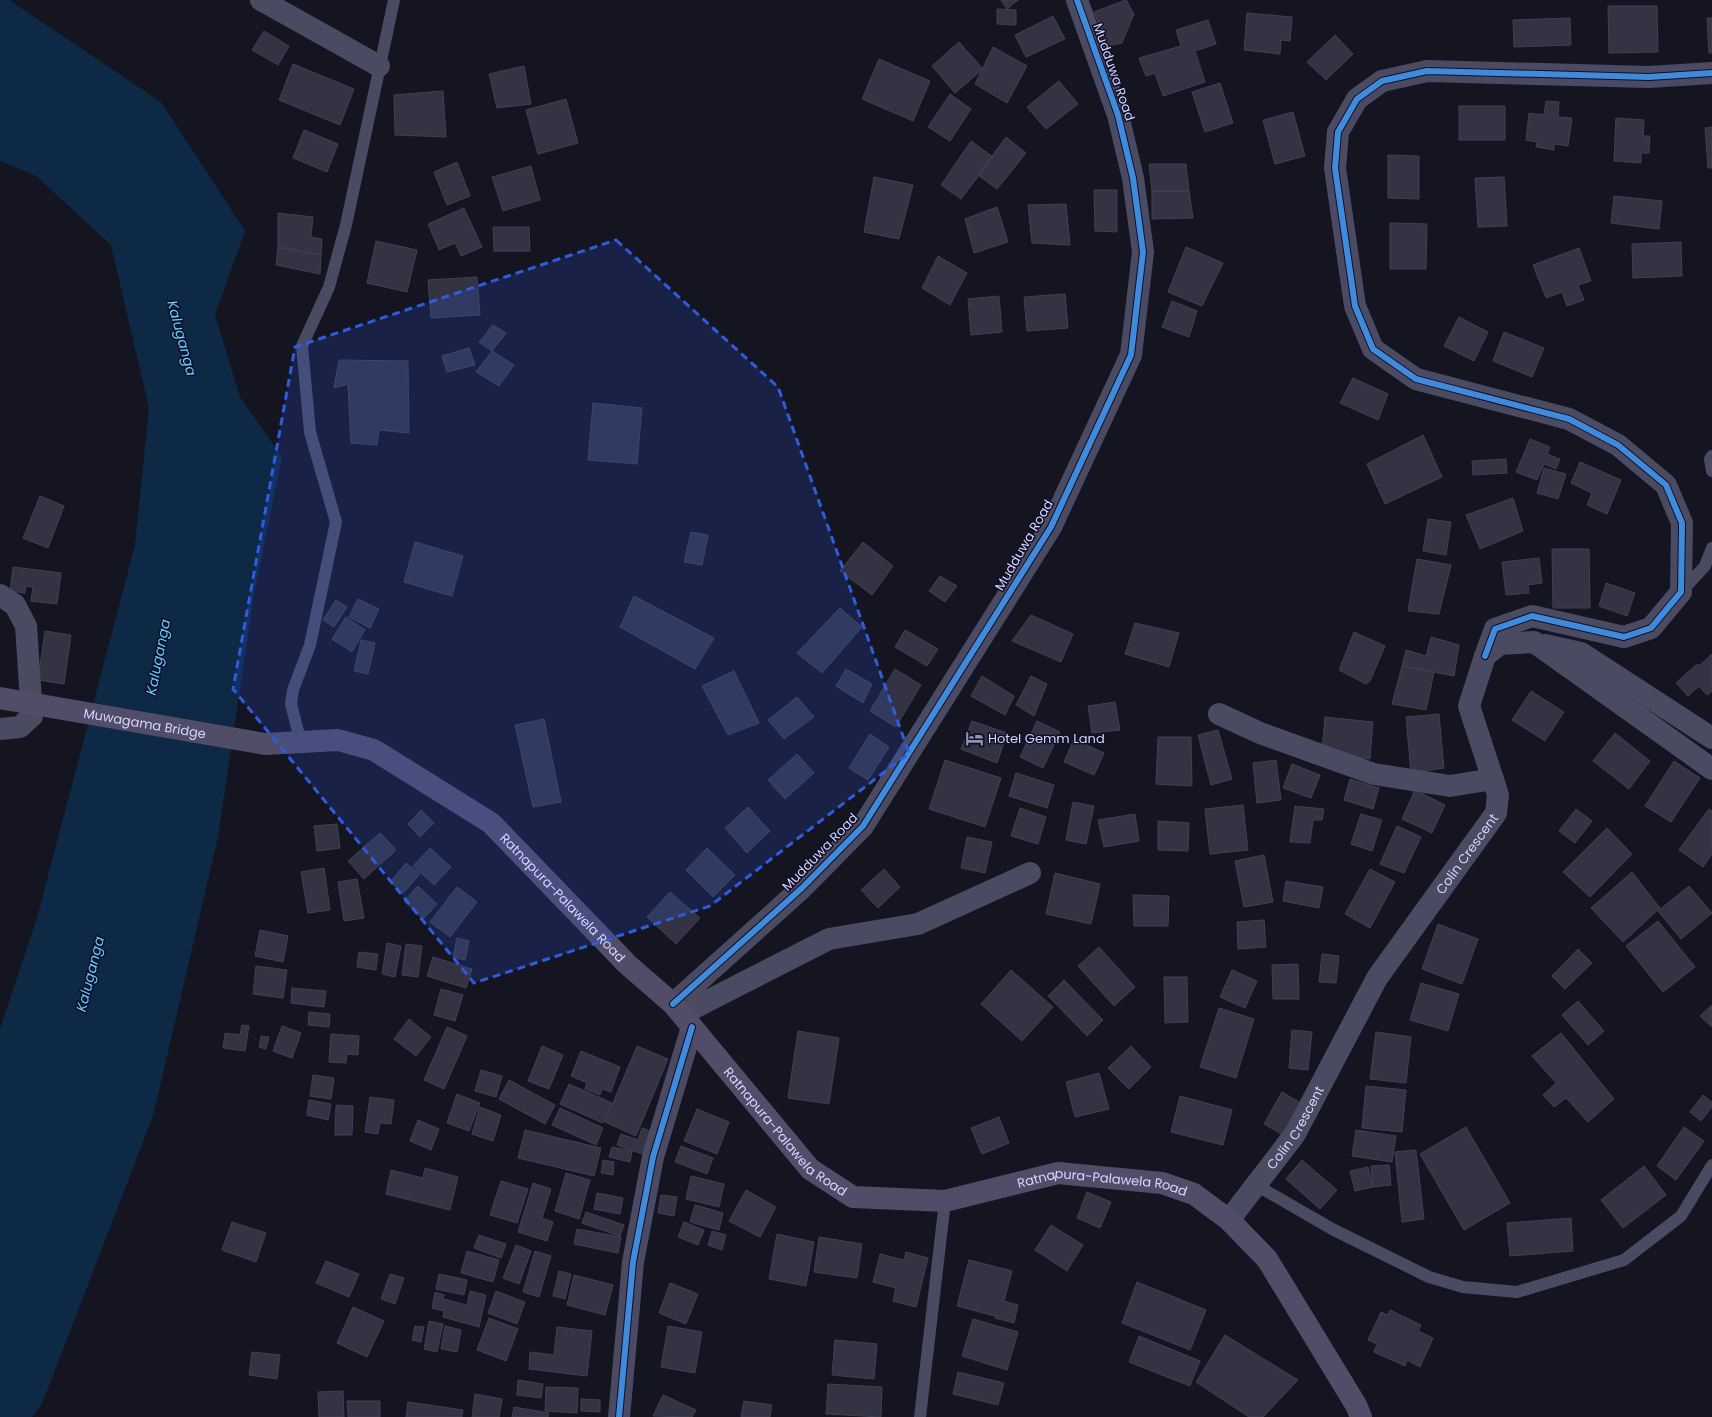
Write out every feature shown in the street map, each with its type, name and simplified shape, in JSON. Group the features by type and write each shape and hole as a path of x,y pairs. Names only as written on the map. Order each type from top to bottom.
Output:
{"main road":[{"name":"Muwagama Bridge","path":"0,698 264,744"},
{"name":"Ratnapura-Palawela Road","path":"264,744 338,740 374,750 491,823 628,965 683,1015 810,1169 853,1197 945,1201 1058,1173 1162,1183 1194,1194 1229,1220 1266,1259 1356,1405 1361,1417"}],"street":[{"path":"261,0 379,66"},
{"name":"Mudduwa Road","path":"683,1015 802,888 863,826 1051,527 1130,355 1143,252 1133,178 1118,115 1077,0"},
{"path":"1681,592 1682,523 1666,486 1618,445 1569,419 1416,379 1373,349 1355,306 1335,168 1338,132 1357,99 1382,81 1427,71 1649,76 1712,73"},
{"name":"Colin Crescent","path":"1229,1220 1295,1134 1377,978 1496,813 1498,795 1469,706 1495,629 1532,616 1624,637 1651,628 1681,592"},
{"path":"0,595 15,605 26,626 32,716 20,727 0,729"},
{"path":"1534,642 1712,769"},
{"path":"1485,656 1500,644 1534,642 1581,653 1712,738"},
{"path":"1219,714 1260,733 1374,774 1450,786 1493,779"},
{"path":"619,1417 633,1262 683,1015 829,939 918,924 1030,873"}],"lane":[{"path":"301,743 291,704 293,690 310,645 336,522 310,432 302,346 329,287 346,225 394,0"},
{"path":"1712,456 1710,459 1712,471"},
{"path":"1681,592 1705,566 1712,548"},
{"path":"1256,1185 1334,1230 1428,1277 1463,1287 1517,1292 1624,1260 1681,1216 1712,1165"},
{"path":"920,1417 945,1201"}],"highlighted area":[{"path":"616,240 778,387 909,753 710,906 474,983 233,689 295,347"}],"water":[{"name":"Kaluganga","path":"0,0 9,0 161,102 245,231 215,315 240,397 282,457 254,593 218,837 153,1116 42,1404 32,1417 0,1417 0,1029 37,918 135,545 149,408 111,245 36,176 0,161"}],"building":[{"path":"1001,0 1018,0 1007,9"},
{"path":"1126,0 1134,14 1122,43 1107,46 1094,12"},
{"path":"1608,6 1657,6 1658,52 1609,53"},
{"path":"997,9 1016,10 1016,25 997,24"},
{"path":"1247,13 1292,17 1290,41 1281,40 1280,54 1244,50"},
{"path":"1053,16 1065,39 1026,57 1015,35"},
{"path":"1570,18 1571,45 1514,47 1513,20"},
{"path":"1707,18 1712,18 1712,53 1709,53"},
{"path":"1208,20 1216,44 1195,51 1205,82 1163,96 1155,73 1146,76 1139,58 1181,46 1176,30"},
{"path":"264,31 289,46 278,65 252,50"},
{"path":"1335,35 1353,54 1326,80 1307,62"},
{"path":"959,42 983,69 955,93 932,66"},
{"path":"993,47 1027,66 1007,103 975,84"},
{"path":"879,59 930,81 913,121 862,99"},
{"path":"293,64 354,89 340,125 279,100"},
{"path":"524,66 531,104 497,108 489,74"},
{"path":"1059,81 1078,104 1046,129 1027,107"},
{"path":"1220,83 1233,123 1205,132 1192,92"},
{"path":"443,91 446,137 395,135 394,95"},
{"path":"950,94 971,109 950,141 928,127"},
{"path":"566,99 578,143 538,154 526,110"},
{"path":"1546,101 1559,102 1558,117 1572,118 1568,146 1554,144 1554,150 1536,147 1537,142 1526,140 1529,113 1544,115"},
{"path":"1459,106 1505,106 1505,140 1459,140"},
{"path":"1293,112 1305,156 1275,164 1263,120"},
{"path":"1616,118 1644,120 1643,136 1650,136 1649,153 1641,153 1641,163 1614,161"},
{"path":"1712,127 1712,168 1708,168 1705,128"},
{"path":"304,130 338,144 327,172 293,158"},
{"path":"1006,137 1026,153 997,189 978,175"},
{"path":"971,141 993,157 961,199 941,185"},
{"path":"1388,155 1419,156 1419,199 1388,198"},
{"path":"457,162 470,196 447,205 434,172"},
{"path":"1149,164 1186,164 1189,191 1152,191"},
{"path":"531,166 540,200 503,211 492,177"},
{"path":"874,177 913,185 899,239 864,232"},
{"path":"1504,177 1507,226 1478,227 1475,178"},
{"path":"1094,190 1117,190 1117,232 1095,231"},
{"path":"1152,191 1189,191 1193,218 1152,219"},
{"path":"1614,196 1662,201 1659,229 1611,223"},
{"path":"1066,204 1070,245 1032,243 1028,205"},
{"path":"997,207 1008,242 974,253 965,219"},
{"path":"464,208 482,247 461,256 455,243 439,250 428,224"},
{"path":"278,213 313,217 311,237 322,239 321,255 278,247"},
{"path":"1390,223 1427,224 1426,269 1390,269"},
{"path":"493,227 529,227 530,251 494,251"},
{"path":"376,241 417,250 407,292 367,283"},
{"path":"1681,242 1682,276 1633,278 1632,244"},
{"path":"278,247 321,255 320,274 276,265"},
{"path":"1186,247 1223,263 1202,306 1168,292"},
{"path":"1579,248 1591,281 1578,285 1584,300 1567,306 1562,292 1546,298 1533,265"},
{"path":"938,256 967,273 950,305 922,288"},
{"path":"477,277 480,315 431,318 428,280"},
{"path":"1065,294 1068,328 1027,331 1024,297"},
{"path":"999,296 1002,332 971,335 968,299"},
{"path":"1172,301 1197,311 1189,337 1162,327"},
{"path":"1459,317 1488,332 1474,361 1444,346"},
{"path":"493,325 506,333 492,351 479,342"},
{"path":"1504,332 1544,348 1532,377 1493,361"},
{"path":"469,348 475,365 447,372 442,356"},
{"path":"492,351 514,365 499,386 476,372"},
{"path":"339,360 408,361 409,433 379,430 377,445 351,443 348,384 334,388"},
{"path":"1353,378 1388,394 1378,420 1340,403"},
{"path":"593,403 642,408 637,464 588,460"},
{"path":"1423,435 1442,477 1385,504 1367,464"},
{"path":"1530,439 1550,447 1547,454 1560,459 1556,469 1544,464 1537,480 1516,472"},
{"path":"1506,459 1507,473 1473,475 1472,461"},
{"path":"1580,462 1621,480 1607,514 1587,505 1592,493 1571,483"},
{"path":"1544,468 1566,474 1558,499 1537,493"},
{"path":"40,496 64,506 48,548 23,538"},
{"path":"1513,498 1523,531 1480,549 1466,515"},
{"path":"1428,519 1451,522 1446,555 1423,551"},
{"path":"691,532 708,535 702,565 684,562"},
{"path":"415,542 463,556 452,596 404,582"},
{"path":"863,542 893,566 872,595 840,571"},
{"path":"1552,549 1589,549 1590,608 1553,608"},
{"path":"1539,558 1542,583 1528,585 1529,593 1506,595 1502,562"},
{"path":"1417,559 1451,565 1439,614 1408,611"},
{"path":"13,567 61,573 57,604 31,601 33,587 26,586 25,593 10,591"},
{"path":"940,576 957,586 945,602 929,591"},
{"path":"1606,583 1635,593 1627,616 1599,606"},
{"path":"634,596 714,638 695,669 620,627"},
{"path":"358,599 379,609 370,628 349,617"},
{"path":"336,600 347,607 334,627 323,620"},
{"path":"840,608 862,627 822,673 797,653"},
{"path":"1031,615 1073,634 1061,662 1012,641"},
{"path":"346,617 365,630 352,652 332,639"},
{"path":"1135,623 1179,633 1169,667 1125,654"},
{"path":"905,630 938,649 927,666 895,647"},
{"path":"45,631 71,635 64,684 38,680"},
{"path":"1354,632 1385,646 1370,681 1366,684 1339,670"},
{"path":"1431,637 1459,645 1454,676 1402,666 1406,650 1426,656"},
{"path":"361,640 375,643 368,674 354,671"},
{"path":"1712,654 1712,691 1707,695 1699,686 1688,696 1676,683 1697,664 1699,666"},
{"path":"1402,666 1434,672 1426,710 1392,704"},
{"path":"846,669 872,684 863,703 836,686"},
{"path":"895,669 921,685 896,727 870,711"},
{"path":"734,671 759,723 728,735 702,686"},
{"path":"982,676 1014,696 1005,715 971,696"},
{"path":"1031,676 1047,684 1034,716 1016,705"},
{"path":"1531,691 1564,712 1545,741 1512,720"},
{"path":"797,697 814,717 784,739 768,720"},
{"path":"1115,702 1120,730 1092,733 1088,706"},
{"path":"1439,714 1444,768 1411,773 1406,717"},
{"path":"1325,717 1373,722 1370,759 1322,751"},
{"path":"544,719 561,802 533,807 515,725"},
{"path":"972,721 1007,733 997,763 961,749"},
{"path":"1037,721 1060,732 1043,768 1020,757"},
{"path":"1218,730 1232,779 1211,785 1198,735"},
{"path":"1615,733 1650,761 1629,789 1593,761"},
{"path":"870,734 889,747 868,780 849,768"},
{"path":"1158,737 1191,737 1192,786 1156,784"},
{"path":"1074,739 1104,753 1094,775 1064,762"},
{"path":"797,754 814,773 785,799 768,780"},
{"path":"945,760 1001,778 985,827 929,809"},
{"path":"1276,760 1281,800 1257,803 1253,763"},
{"path":"1674,761 1700,778 1671,822 1645,806"},
{"path":"1292,764 1320,775 1311,798 1283,788"},
{"path":"1016,773 1054,785 1047,808 1009,796"},
{"path":"1350,779 1379,788 1373,809 1344,800"},
{"path":"1415,790 1445,805 1432,833 1402,819"},
{"path":"1073,802 1094,806 1086,844 1066,840"},
{"path":"1243,805 1248,850 1210,854 1205,809"},
{"path":"1295,806 1324,809 1322,820 1313,820 1310,843 1290,842"},
{"path":"748,807 770,831 747,853 725,828"},
{"path":"1020,808 1046,817 1038,844 1011,836"},
{"path":"1576,809 1592,821 1575,843 1559,831"},
{"path":"1709,809 1712,811 1712,854 1703,867 1679,850"},
{"path":"421,810 434,823 420,837 408,824"},
{"path":"1135,814 1139,841 1104,847 1098,820"},
{"path":"1361,814 1382,820 1372,851 1351,844"},
{"path":"1158,821 1189,823 1188,851 1158,850"},
{"path":"337,824 340,848 317,851 314,826"},
{"path":"1397,826 1421,837 1404,873 1380,864"},
{"path":"1607,828 1632,854 1590,897 1563,872"},
{"path":"380,833 396,850 364,879 348,861"},
{"path":"967,837 992,842 985,873 961,868"},
{"path":"430,848 451,867 434,885 413,866"},
{"path":"707,848 735,875 713,897 686,870"},
{"path":"1264,855 1273,902 1244,907 1235,861"},
{"path":"406,863 420,874 403,893 390,882"},
{"path":"324,868 330,910 308,913 301,872"},
{"path":"884,869 900,887 878,908 861,890"},
{"path":"1370,869 1395,882 1370,928 1345,914"},
{"path":"1632,872 1660,908 1623,942 1591,908"},
{"path":"1055,873 1100,884 1091,924 1046,914"},
{"path":"357,879 364,918 344,921 338,882"},
{"path":"1286,881 1323,887 1319,908 1283,901"},
{"path":"418,886 437,904 423,919 404,901"},
{"path":"1689,886 1712,913 1681,939 1658,911"},
{"path":"457,887 477,902 450,937 430,922"},
{"path":"670,892 700,918 676,944 647,917"},
{"path":"1133,895 1169,896 1168,926 1134,926"},
{"path":"1264,920 1266,947 1238,949 1237,922"},
{"path":"1658,921 1695,967 1663,992 1626,946"},
{"path":"1438,924 1478,939 1462,984 1422,969"},
{"path":"260,930 288,936 283,962 255,956"},
{"path":"457,938 469,941 465,960 453,957"},
{"path":"387,943 401,946 395,977 382,974"},
{"path":"406,944 422,946 418,977 402,975"},
{"path":"1099,947 1135,987 1114,1006 1078,966"},
{"path":"1578,949 1592,963 1565,989 1552,976"},
{"path":"359,952 378,954 376,970 357,967"},
{"path":"1322,954 1339,956 1336,983 1319,982"},
{"path":"433,957 472,969 466,988 427,976"},
{"path":"1298,964 1299,999 1273,999 1272,965"},
{"path":"256,966 287,970 283,998 253,994"},
{"path":"1011,970 1053,1007 1022,1041 981,1004"},
{"path":"1232,970 1257,981 1245,1008 1220,997"},
{"path":"1164,977 1187,977 1188,1022 1165,1023"},
{"path":"1064,980 1103,1020 1087,1036 1048,996"},
{"path":"1421,983 1459,994 1448,1031 1410,1020"},
{"path":"292,988 326,991 324,1007 291,1003"},
{"path":"441,989 463,995 455,1021 434,1015"},
{"path":"1578,1001 1604,1031 1588,1045 1562,1015"},
{"path":"1712,1005 1712,1027 1700,1016"},
{"path":"1219,1008 1254,1019 1236,1078 1200,1067"},
{"path":"309,1012 330,1014 329,1027 308,1025"},
{"path":"409,1019 431,1037 416,1056 394,1039"},
{"path":"242,1025 249,1026 245,1051 223,1048 225,1033 240,1035"},
{"path":"282,1026 301,1033 292,1058 273,1051"},
{"path":"447,1027 467,1036 444,1089 424,1080"},
{"path":"1292,1030 1312,1032 1308,1070 1289,1068"},
{"path":"798,1031 839,1038 829,1104 788,1098"},
{"path":"1376,1032 1411,1037 1406,1083 1370,1079"},
{"path":"1561,1033 1614,1099 1588,1122 1566,1098 1554,1107 1543,1095 1556,1083 1532,1056"},
{"path":"331,1034 359,1036 358,1055 347,1054 346,1063 329,1062"},
{"path":"261,1036 269,1037 266,1049 259,1047"},
{"path":"542,1046 563,1055 549,1089 528,1081"},
{"path":"637,1046 668,1059 636,1136 605,1122"},
{"path":"1131,1046 1151,1067 1129,1089 1108,1068"},
{"path":"581,1051 620,1067 611,1092 602,1089 600,1095 585,1089 587,1083 571,1076"},
{"path":"481,1070 502,1076 496,1097 475,1091"},
{"path":"1099,1073 1109,1109 1075,1117 1066,1082"},
{"path":"313,1075 334,1078 331,1099 310,1096"},
{"path":"509,1080 555,1105 545,1124 499,1099"},
{"path":"569,1084 612,1103 603,1123 560,1104"},
{"path":"1366,1086 1406,1090 1402,1132 1362,1128"},
{"path":"1282,1092 1304,1105 1285,1136 1264,1124"},
{"path":"457,1094 480,1103 469,1131 447,1123"},
{"path":"1703,1095 1712,1102 1712,1107 1701,1121 1690,1112"},
{"path":"1180,1096 1232,1110 1223,1145 1171,1132"},
{"path":"370,1097 394,1100 391,1124 380,1123 378,1134 365,1132"},
{"path":"309,1100 331,1104 328,1120 307,1115"},
{"path":"336,1105 353,1106 352,1135 335,1135"},
{"path":"480,1107 501,1115 493,1141 472,1134"},
{"path":"560,1108 603,1128 596,1145 552,1125"},
{"path":"697,1109 729,1122 717,1154 684,1141"},
{"path":"999,1117 1009,1143 982,1154 971,1128"},
{"path":"418,1120 439,1129 431,1150 410,1141"},
{"path":"1466,1127 1510,1203 1464,1230 1420,1154"},
{"path":"1684,1127 1704,1141 1676,1180 1657,1166"},
{"path":"642,1128 650,1131 642,1154 617,1145 621,1134 638,1140"},
{"path":"525,1130 601,1148 594,1176 518,1158"},
{"path":"1356,1130 1396,1136 1392,1162 1352,1156"},
{"path":"681,1146 713,1158 707,1174 675,1162"},
{"path":"612,1147 632,1151 630,1162 609,1157"},
{"path":"1416,1150 1424,1219 1402,1222 1395,1152"},
{"path":"603,1160 614,1162 613,1175 601,1173"},
{"path":"1302,1160 1337,1190 1320,1209 1286,1179"},
{"path":"1389,1165 1391,1185 1373,1187 1371,1166"},
{"path":"1644,1166 1666,1195 1623,1228 1601,1200"},
{"path":"1368,1167 1373,1187 1355,1191 1350,1171"},
{"path":"425,1168 458,1177 450,1210 386,1194 391,1170 423,1178"},
{"path":"566,1173 590,1180 579,1219 555,1211"},
{"path":"691,1176 724,1184 719,1207 686,1199"},
{"path":"501,1181 528,1189 517,1223 490,1215"},
{"path":"533,1183 551,1189 542,1218 553,1222 547,1241 518,1232"},
{"path":"746,1190 776,1207 760,1237 729,1221"},
{"path":"1087,1192 1111,1202 1100,1228 1077,1218"},
{"path":"597,1193 623,1198 620,1214 594,1209"},
{"path":"661,1195 677,1197 674,1216 658,1213"},
{"path":"695,1205 723,1213 719,1230 690,1222"},
{"path":"586,1212 624,1225 620,1236 582,1223"},
{"path":"1571,1218 1573,1251 1510,1256 1507,1223"},
{"path":"232,1222 266,1233 256,1262 222,1250"},
{"path":"684,1222 704,1230 698,1245 678,1237"},
{"path":"1051,1225 1083,1245 1067,1271 1035,1250"},
{"path":"577,1229 621,1237 618,1253 574,1244"},
{"path":"712,1231 726,1235 722,1250 708,1245"},
{"path":"777,1234 814,1242 806,1286 769,1279"},
{"path":"479,1235 506,1244 501,1258 474,1248"},
{"path":"819,1237 862,1244 857,1278 814,1272"},
{"path":"516,1245 531,1251 519,1284 503,1278"},
{"path":"467,1251 499,1260 493,1282 461,1273"},
{"path":"535,1251 551,1256 539,1297 523,1292"},
{"path":"906,1252 928,1258 916,1307 893,1301 896,1288 873,1282 880,1254 904,1260"},
{"path":"969,1260 1012,1271 1004,1301 1018,1305 1014,1323 995,1318 995,1316 957,1306"},
{"path":"326,1261 359,1274 349,1297 316,1283"},
{"path":"559,1271 571,1274 565,1299 553,1296"},
{"path":"390,1274 404,1278 395,1304 381,1299"},
{"path":"439,1274 467,1280 464,1295 436,1289"},
{"path":"574,1275 613,1285 605,1315 567,1305"},
{"path":"1137,1282 1206,1310 1190,1350 1122,1323"},
{"path":"670,1283 698,1294 686,1324 659,1313"},
{"path":"470,1291 486,1295 479,1327 443,1317 444,1311 432,1308 435,1292 444,1295 443,1299 467,1305"},
{"path":"496,1291 525,1302 517,1324 488,1313"},
{"path":"353,1307 384,1321 367,1357 337,1343"},
{"path":"1390,1310 1421,1325 1418,1331 1433,1338 1420,1367 1407,1360 1405,1366 1374,1352 1377,1344 1368,1340 1381,1312 1388,1315"},
{"path":"489,1318 518,1329 506,1361 477,1350"},
{"path":"973,1319 1018,1332 1007,1370 962,1356"},
{"path":"429,1321 443,1324 437,1352 424,1349"},
{"path":"415,1326 424,1327 421,1342 412,1340"},
{"path":"445,1326 461,1330 457,1352 441,1349"},
{"path":"668,1326 702,1332 695,1373 661,1367"},
{"path":"557,1327 592,1331 587,1376 529,1369 530,1352 554,1355"},
{"path":"1225,1335 1298,1380 1263,1417 1249,1417 1196,1382"},
{"path":"1139,1336 1200,1361 1190,1386 1129,1362"},
{"path":"835,1340 877,1344 874,1379 832,1375"},
{"path":"252,1352 280,1355 277,1379 249,1375"},
{"path":"958,1372 1004,1383 998,1405 953,1394"},
{"path":"518,1380 543,1384 541,1398 517,1395"},
{"path":"828,1384 882,1387 881,1417 826,1414"},
{"path":"546,1387 578,1388 577,1413 545,1411"},
{"path":"343,1391 344,1417 319,1417 318,1392"},
{"path":"475,1394 502,1399 499,1417 472,1417"},
{"path":"663,1395 696,1410 692,1417 653,1416"},
{"path":"581,1399 600,1400 600,1412 581,1411"},
{"path":"347,1401 380,1401 380,1417 348,1417"},
{"path":"744,1401 772,1405 770,1417 741,1417"},
{"path":"408,1402 463,1410 462,1417 406,1417"},
{"path":"514,1407 549,1413 548,1417 512,1417"}],"cycle path":[{"path":"673,1004 802,888 863,826 1051,527 1131,355 1143,252 1133,178 1118,115 1077,0"},
{"path":"1485,656 1495,629 1532,616 1624,637 1651,628 1681,592 1682,523 1666,485 1618,445 1569,419 1416,379 1373,349 1355,306 1335,168 1338,132 1357,99 1382,81 1427,71 1649,77 1712,73"},
{"path":"619,1417 633,1262 653,1157 692,1027"}],"place":[{"name":"Hotel Gemm Land","path":"975,738"}]}
